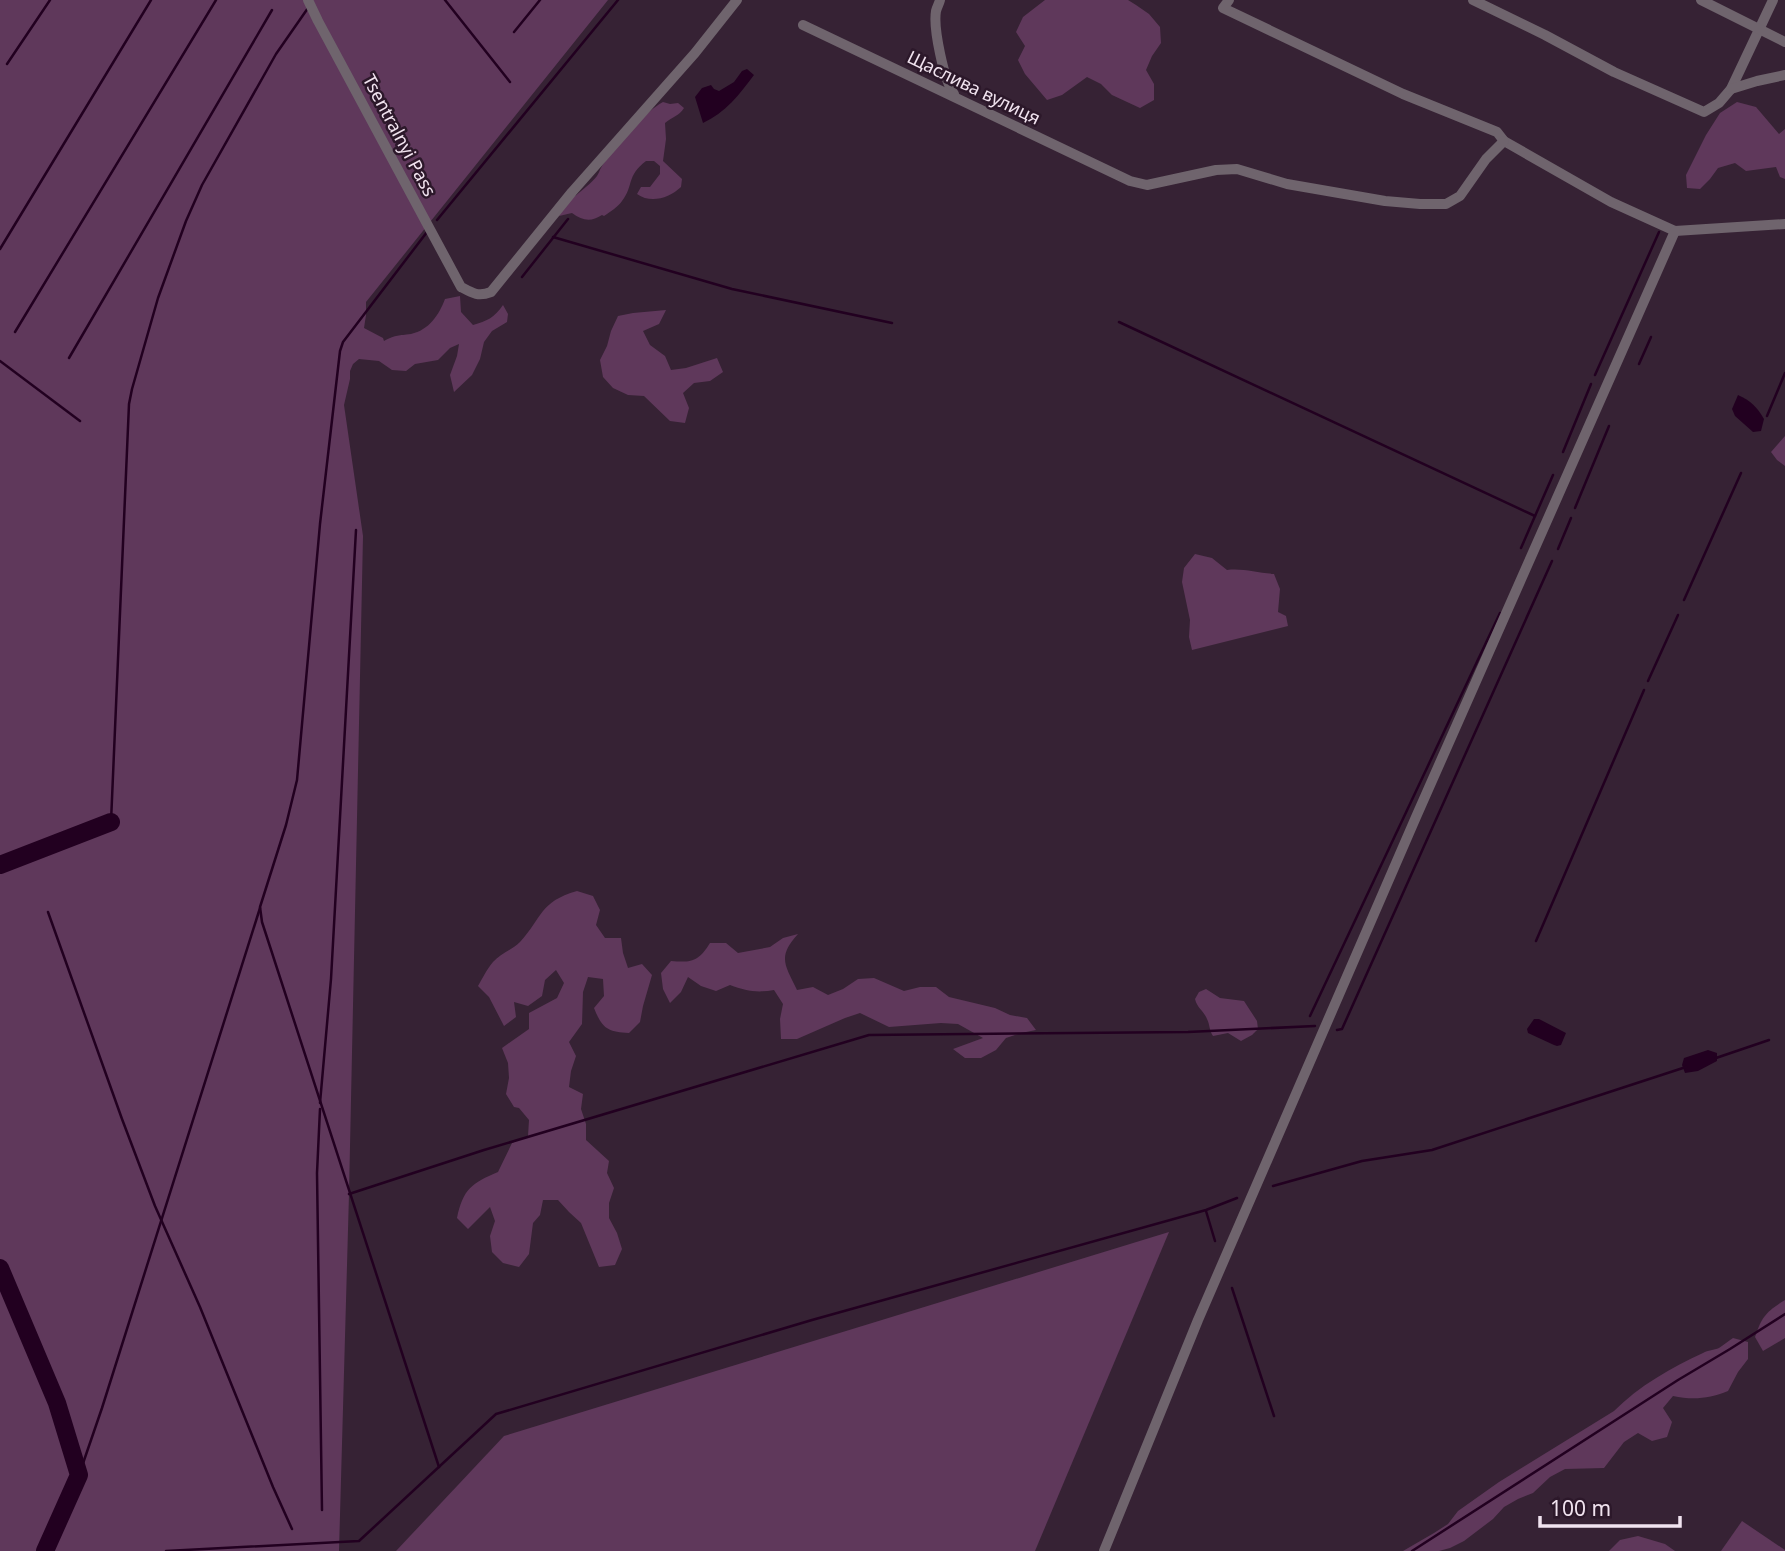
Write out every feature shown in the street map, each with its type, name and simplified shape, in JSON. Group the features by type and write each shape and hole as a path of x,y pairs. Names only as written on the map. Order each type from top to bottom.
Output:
{"street":[{"name":"Tsentralnyi Pass","path":"308,0 461,287 474,294 483,295 491,292 572,192 695,53 737,0"},
{"path":"940,0 936,12 939,48 948,87 957,97"},
{"path":"1229,0 1223,8 1403,94 1497,132 1504,141 1611,202 1675,230 1785,224"},
{"path":"1473,0 1614,72 1704,112 1718,103 1731,89 1773,0"},
{"path":"1701,0 1785,42"},
{"name":"Щаслива вулиця","path":"803,25 1130,181 1147,186 1216,170 1237,169 1287,184 1385,201 1446,204 1460,196 1486,159 1504,141"},
{"path":"1731,89 1785,75"},
{"path":"1104,1551 1231,1244 1675,230"}],"shaded area":[{"path":"0,0 608,0 366,302 364,328 384,341 417,332 432,321 445,299 460,296 461,312 473,325 490,318 503,305 508,314 507,322 492,331 484,342 472,375 454,392 450,375 459,344 450,348 438,360 415,364 406,371 392,370 379,361 359,359 350,371 344,405 363,536 339,1551 0,1551"},
{"path":"1045,0 1128,0 1149,14 1160,27 1161,43 1146,70 1154,84 1154,100 1140,108 1112,95 1101,84 1087,77 1062,95 1047,100 1025,74 1018,60 1025,46 1016,32 1023,17"},
{"path":"747,69 754,75 743,89 725,108 703,123 695,97 702,88 711,85 719,91 734,82 742,71"},
{"path":"663,102 678,103 684,108 665,123 663,161 682,179 681,187 671,194 654,199 637,194 641,187 650,187 660,174 660,166 654,161 646,161 633,176 626,196 604,216 587,220 572,213 559,216 567,204 597,176 630,131 647,113"},
{"path":"1737,102 1756,107 1779,134 1785,129 1785,179 1780,177 1776,167 1746,171 1735,163 1718,168 1700,189 1687,188 1686,175 1706,135 1720,113"},
{"path":"666,310 659,324 643,331 650,345 665,356 671,370 717,358 723,372 710,381 694,383 683,393 689,408 685,423 670,421 644,396 628,395 613,388 603,377 600,360 618,316"},
{"path":"1738,395 1750,402 1764,419 1761,431 1753,432 1735,416 1732,409"},
{"path":"1785,436 1785,466 1771,452"},
{"path":"1195,554 1212,558 1227,570 1274,574 1280,589 1278,612 1286,616 1288,626 1192,650 1189,637 1190,620 1182,582 1184,568"},
{"path":"577,891 593,896 600,910 596,925 605,938 621,938 628,968 642,964 652,975 640,1022 629,1033 610,1030 600,1020 594,1008 604,996 603,979 588,977 583,992 582,1024 569,1042 576,1056 569,1087 583,1094 581,1109 586,1124 586,1140 609,1161 607,1173 614,1188 609,1203 609,1218 622,1249 615,1265 599,1267 581,1223 558,1200 543,1200 540,1215 533,1223 529,1254 519,1267 503,1263 492,1252 490,1236 495,1221 490,1207 468,1229 457,1218 462,1200 470,1188 498,1172 512,1143 528,1136 529,1120 519,1108 514,1107 506,1094 508,1063 502,1048 529,1029 529,1013 557,998 564,983 556,970 545,980 542,996 528,1006 514,1002 516,1017 504,1026 489,997 478,986 493,962 520,942 548,905"},
{"path":"798,934 785,955 789,974 797,990 813,987 828,995 858,979 874,978 904,991 936,987 949,997 1027,1018 1036,1030 1006,1038 996,1050 981,1058 965,1058 953,1049 983,1038 958,1024 889,1027 860,1013 797,1039 781,1039 780,1019 783,1004 774,990 752,991 730,985 716,991 701,986 688,977 681,992 670,1003 663,989 661,973 671,961 694,960 710,943 726,943 738,953 770,947 783,938"},
{"path":"1206,989 1220,998 1244,1001 1257,1021 1258,1029 1241,1041 1228,1033 1213,1036 1206,1016 1195,999 1199,992"},
{"path":"1534,1019 1566,1033 1561,1045 1554,1045 1528,1033 1527,1029"},
{"path":"1708,1050 1717,1053 1717,1061 1698,1071 1685,1073 1682,1065 1684,1058"},
{"path":"1169,1232 1035,1551 396,1551 504,1436"},
{"path":"1785,1300 1785,1338 1763,1351 1755,1337 1760,1324 1769,1311"},
{"path":"1733,1338 1748,1342 1748,1359 1728,1391 1700,1398 1673,1396 1663,1408 1672,1422 1667,1437 1652,1441 1638,1433 1624,1442 1604,1468 1565,1469 1550,1477 1533,1493 1504,1507 1493,1519 1450,1548 1439,1551 1403,1551 1448,1524 1458,1511 1499,1482 1614,1411 1656,1378 1691,1358 1719,1348"},
{"path":"1742,1521 1785,1550 1785,1551 1721,1551"},
{"path":"1638,1536 1665,1544 1675,1551 1609,1551 1620,1540"}],"waterway":[{"path":"7,64 50,0"},
{"path":"0,249 151,0"},
{"path":"15,332 216,0"},
{"path":"445,0 510,82"},
{"path":"514,32 540,0"},
{"path":"437,220 618,0"},
{"path":"111,822 129,404 132,389 158,298 202,185 276,54 308,8"},
{"path":"69,358 272,10"},
{"path":"522,277 568,219"},
{"path":"427,232 343,342 340,351 320,524 297,780 260,907 262,922 439,1467"},
{"path":"1595,375 1659,232"},
{"path":"553,237 732,289 892,323"},
{"path":"1119,322 1535,516"},
{"path":"1639,364 1651,337"},
{"path":"0,361 80,421"},
{"path":"1767,416 1785,373"},
{"path":"1563,452 1591,384"},
{"path":"1575,508 1609,426"},
{"path":"1684,600 1741,473"},
{"path":"1521,548 1553,475"},
{"path":"1558,549 1571,518"},
{"path":"320,1103 331,979 356,530"},
{"path":"1337,1030 1342,1029 1552,561"},
{"path":"1310,1016 1500,613"},
{"path":"1648,681 1678,615"},
{"path":"1536,941 1644,690"},
{"path":"0,865 111,822"},
{"path":"79,1475 260,908"},
{"path":"48,912 155,1206 292,1529"},
{"path":"349,1194 484,1150 869,1035 1188,1032 1315,1026"},
{"path":"1716,1058 1769,1040"},
{"path":"1273,1186 1362,1161 1432,1150 1686,1067"},
{"path":"320,1109 317,1173 322,1510"},
{"path":"166,1551 359,1541 496,1414 812,1320 1206,1210 1237,1198"},
{"path":"1206,1211 1215,1241"},
{"path":"0,1268 57,1403 79,1475 45,1551"},
{"path":"1232,1288 1274,1416"},
{"path":"1412,1551 1785,1314"}]}
